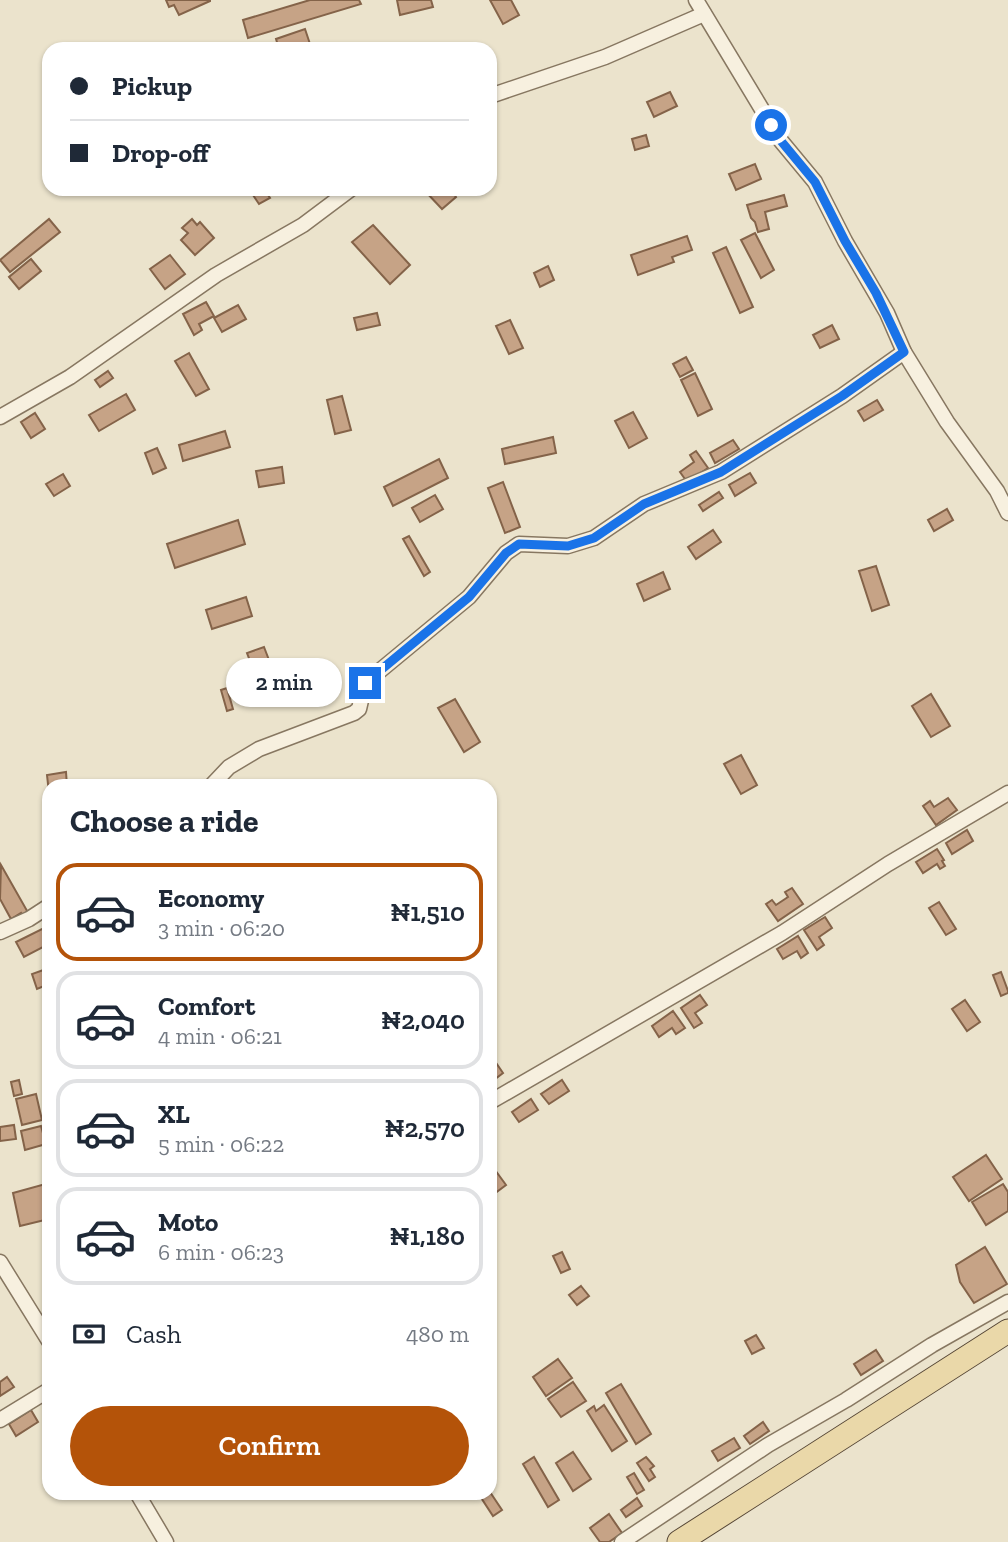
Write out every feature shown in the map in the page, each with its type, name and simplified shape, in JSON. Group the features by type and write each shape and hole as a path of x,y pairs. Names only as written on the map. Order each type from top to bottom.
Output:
{"main road":[{"path":"679,1542 1008,1331"}],"street":[{"path":"696,0 781,141 815,182 845,241 882,303 904,352 947,422 997,491 1008,513"},
{"path":"497,94 605,57 704,14"},
{"path":"0,417 70,377 216,275 303,225 342,196"},
{"path":"217,779 229,766 259,749 354,713 359,709 365,683 469,597 506,553 519,544 568,546 594,538 644,504 721,472 842,396 904,352"},
{"path":"497,1098 782,933 888,864 1008,793"},
{"path":"0,932 42,911"},
{"path":"0,1262 42,1330"},
{"path":"622,1542 768,1446 932,1345 1008,1302"},
{"path":"0,1420 42,1394"},
{"path":"141,1500 166,1542"}],"building":[{"path":"166,0 210,1 179,15 174,5 169,7"},
{"path":"310,0 359,0 361,4 248,38 243,20"},
{"path":"397,0 431,0 433,7 400,15"},
{"path":"490,0 511,0 519,15 503,24"},
{"path":"305,29 309,42 277,42 276,39"},
{"path":"670,92 677,106 654,117 647,102"},
{"path":"646,135 649,146 635,150 632,139"},
{"path":"755,164 761,179 736,190 729,174"},
{"path":"784,195 787,206 765,212 769,229 758,232 747,205"},
{"path":"254,196 269,196 270,198 259,204"},
{"path":"430,196 455,196 456,197 442,209"},
{"path":"49,219 60,232 10,272 0,260"},
{"path":"192,219 197,225 200,222 214,238 195,255 181,240 188,233 182,228"},
{"path":"373,225 410,265 390,284 352,242"},
{"path":"755,233 774,270 761,278 741,240"},
{"path":"687,236 692,250 672,257 674,262 638,275 631,255"},
{"path":"726,247 753,307 740,313 713,253"},
{"path":"170,255 185,274 165,289 150,269"},
{"path":"31,259 41,271 19,289 9,277"},
{"path":"548,266 554,280 540,287 534,273"},
{"path":"206,302 214,316 199,324 202,330 194,335 183,314"},
{"path":"238,305 246,319 222,332 214,318"},
{"path":"377,313 380,325 357,330 354,318"},
{"path":"510,320 523,348 509,354 496,326"},
{"path":"832,325 839,339 820,348 813,335"},
{"path":"189,353 209,389 196,396 175,361"},
{"path":"686,357 693,370 680,377 673,364"},
{"path":"108,371 113,378 100,387 95,380"},
{"path":"695,373 712,409 698,416 681,380"},
{"path":"126,394 135,410 99,431 89,415"},
{"path":"342,396 351,430 335,434 327,400"},
{"path":"877,400 883,410 864,421 858,411"},
{"path":"633,412 647,438 629,448 615,421"},
{"path":"35,413 45,429 31,438 21,422"},
{"path":"225,431 230,447 183,461 179,445"},
{"path":"553,437 556,453 505,464 502,449"},
{"path":"733,440 739,449 715,463 710,453"},
{"path":"157,448 166,468 153,474 145,453"},
{"path":"696,451 708,468 687,482 680,472 694,462 690,455"},
{"path":"439,459 448,478 393,506 384,487"},
{"path":"282,467 284,483 259,487 256,471"},
{"path":"750,473 756,483 735,496 729,485"},
{"path":"63,474 70,486 54,496 46,484"},
{"path":"503,482 520,527 505,533 488,488"},
{"path":"719,492 723,498 703,511 699,505"},
{"path":"435,495 443,509 420,522 412,508"},
{"path":"947,509 953,520 934,531 928,520"},
{"path":"238,520 245,544 175,568 167,544"},
{"path":"713,530 721,542 696,559 688,547"},
{"path":"409,536 430,572 424,576 403,539"},
{"path":"876,566 889,605 872,611 859,571"},
{"path":"663,572 670,589 644,601 637,584"},
{"path":"246,597 252,616 212,629 206,610"},
{"path":"264,647 277,681 260,687 247,653"},
{"path":"227,688 233,709 227,711 221,690"},
{"path":"931,694 950,726 931,737 912,706"},
{"path":"455,699 480,742 464,752 438,708"},
{"path":"741,755 757,785 741,794 724,764"},
{"path":"66,772 66,779 47,779 47,775"},
{"path":"948,798 957,810 936,825 923,806 930,801 934,807"},
{"path":"967,830 973,841 952,854 946,843"},
{"path":"937,849 945,866 940,869 937,864 923,873 916,862"},
{"path":"1,865 30,916 24,919 21,913 11,919 0,899"},
{"path":"792,888 803,904 778,921 766,904 772,900 776,905 788,897 785,892"},
{"path":"939,902 956,929 946,935 929,908"},
{"path":"825,917 832,928 819,937 824,945 817,950 804,930"},
{"path":"42,929 42,948 24,957 16,942"},
{"path":"798,936 808,953 801,958 797,951 783,959 777,949"},
{"path":"42,970 42,987 37,989 32,974"},
{"path":"1001,972 1008,993 1001,996 993,975"},
{"path":"700,995 707,1005 695,1013 702,1023 694,1028 681,1008"},
{"path":"965,1000 980,1022 967,1031 952,1009"},
{"path":"673,1011 685,1028 676,1034 672,1028 659,1037 652,1026"},
{"path":"497,1064 503,1073 497,1078"},
{"path":"19,1080 22,1094 14,1096 11,1082"},
{"path":"562,1080 569,1091 549,1104 541,1094"},
{"path":"36,1094 42,1120 22,1125 16,1099"},
{"path":"531,1099 538,1110 519,1122 512,1112"},
{"path":"14,1125 16,1139 0,1141 0,1127"},
{"path":"41,1126 42,1145 25,1150 21,1131"},
{"path":"986,1155 1002,1179 969,1201 953,1177"},
{"path":"497,1173 506,1185 497,1192"},
{"path":"1003,1184 1008,1192 1008,1211 986,1225 972,1202"},
{"path":"42,1185 42,1221 20,1226 13,1193"},
{"path":"985,1247 1007,1284 974,1303 960,1282 956,1265"},
{"path":"562,1252 570,1269 561,1273 553,1256"},
{"path":"581,1286 589,1296 577,1305 569,1295"},
{"path":"756,1335 764,1348 752,1354 745,1341"},
{"path":"876,1350 883,1361 861,1375 854,1364"},
{"path":"558,1359 572,1378 546,1396 533,1377"},
{"path":"7,1377 14,1387 0,1396 0,1382"},
{"path":"573,1382 586,1401 561,1417 548,1399"},
{"path":"621,1384 651,1434 636,1444 606,1393"},
{"path":"604,1405 627,1441 612,1451 587,1411 594,1406 596,1411"},
{"path":"31,1410 38,1422 16,1436 9,1424"},
{"path":"763,1422 769,1431 750,1444 744,1436"},
{"path":"734,1438 740,1448 718,1461 712,1451"},
{"path":"573,1452 591,1479 573,1491 556,1463"},
{"path":"534,1457 559,1500 548,1507 523,1464"},
{"path":"646,1457 654,1466 650,1469 655,1477 649,1481 637,1463"},
{"path":"634,1473 644,1490 637,1494 627,1477"},
{"path":"637,1498 642,1506 626,1517 621,1510"},
{"path":"483,1500 495,1500 502,1510 493,1516"},
{"path":"609,1514 622,1533 609,1542 600,1542 590,1528"}],"route":[{"path":"365,683 469,597 506,553 519,544 568,546 594,538 644,504 721,472 842,396 904,352 887,313 845,241 815,182 771,125"}]}
